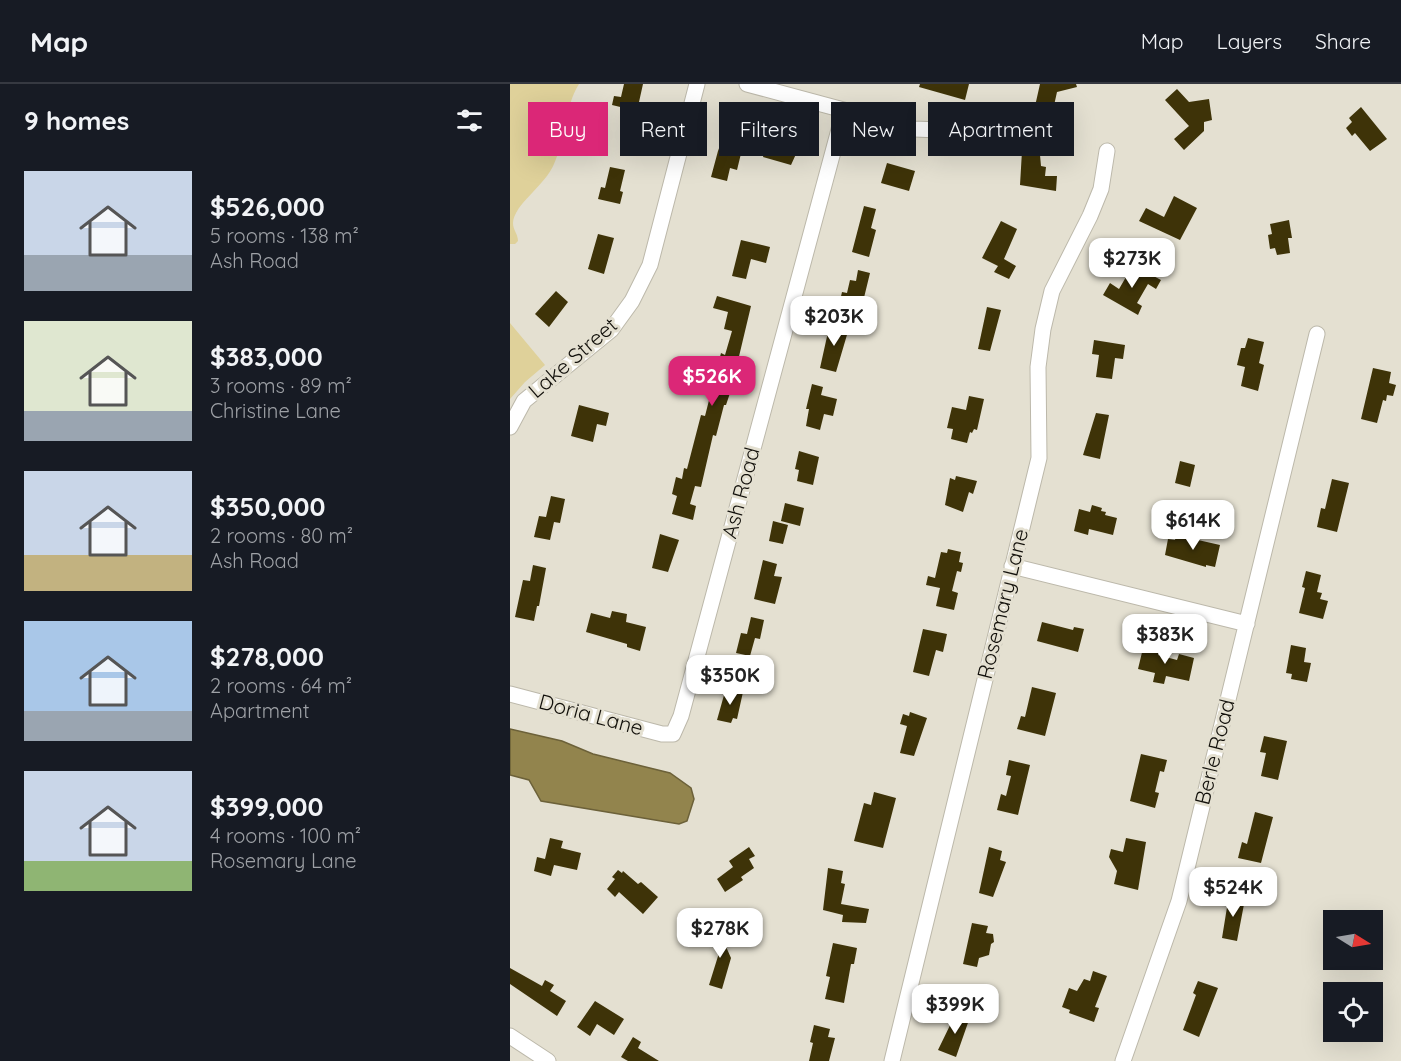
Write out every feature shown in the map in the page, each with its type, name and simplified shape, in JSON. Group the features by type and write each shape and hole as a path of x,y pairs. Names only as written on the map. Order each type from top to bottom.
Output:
{"street":[{"name":"Lake Street","path":"510,427 524,401 611,330 632,301 650,265 697,84"},
{"path":"747,84 831,107"},
{"name":"Rosemary Lane","path":"892,1061 1039,458 1038,367 1047,310 1052,291 1101,189 1107,151"},
{"name":"Ash Road","path":"673,734 684,704 832,156"},
{"name":"Berle Road","path":"1123,1061 1179,901 1317,334"},
{"path":"1012,566 1247,624"},
{"name":"Doria Lane","path":"510,694 662,734 673,734"},
{"path":"510,1036 548,1061"}],"shaded area":[{"path":"510,84 579,84 570,102 528,102 528,156 557,156 550,172 515,216 513,225 518,241 510,244"},
{"path":"510,323 545,365 510,399"},
{"path":"510,729 562,741 593,754 670,773 691,788 694,799 687,821 679,824 541,801 529,780 510,775"}],"building":[{"path":"624,84 643,84 639,102 620,102 620,107 612,105 614,96 621,97"},
{"path":"920,84 969,84 965,100 919,87"},
{"path":"1040,84 1076,84 1077,87 1057,92 1055,102 1036,102"},
{"path":"1177,89 1189,102 1209,99 1212,120 1204,122 1204,131 1184,150 1174,139 1189,126 1165,100"},
{"path":"1361,107 1387,139 1370,151 1355,133 1352,136 1346,128 1352,122 1349,118"},
{"path":"719,148 719,156 740,156 737,170 730,168 727,181 711,177"},
{"path":"763,156 795,156 791,165"},
{"path":"1022,156 1040,156 1041,166 1046,167 1045,176 1057,176 1056,191 1020,185"},
{"path":"887,163 915,171 909,191 881,183"},
{"path":"610,167 625,170 620,191 623,192 620,204 598,199 601,187 605,188"},
{"path":"1174,196 1197,208 1180,240 1139,221 1146,208 1164,217"},
{"path":"864,206 876,209 871,228 876,230 869,257 852,252"},
{"path":"1289,220 1292,238 1288,238 1290,253 1277,255 1275,248 1270,249 1268,235 1272,234 1270,224"},
{"path":"1001,221 1017,229 1004,259 1016,266 1009,279 994,272 998,266 982,258"},
{"path":"598,234 614,238 604,274 588,269"},
{"path":"741,240 770,247 766,263 751,259 746,279 732,276"},
{"path":"1133,265 1161,280 1156,289 1148,284 1137,303 1142,306 1138,315 1103,295 1110,283 1119,289"},
{"path":"858,270 870,273 861,310 839,305 842,292 847,293 850,280 856,281"},
{"path":"556,291 568,302 549,327 535,314"},
{"path":"717,296 751,306 731,390 726,405 724,405 716,436 713,435 701,487 695,486 690,504 696,506 693,520 672,514 677,496 672,494 676,477 682,479 684,468 687,469 701,415 705,416 721,353 725,355 732,331 724,329 728,312 713,308"},
{"path":"987,307 1001,310 990,351 978,349"},
{"path":"830,323 849,328 836,372 820,368"},
{"path":"1248,338 1264,342 1259,363 1264,365 1258,391 1241,386 1245,367 1237,365 1241,348 1245,348"},
{"path":"1094,340 1125,345 1123,359 1115,358 1112,379 1096,377 1099,355 1092,354"},
{"path":"1373,368 1391,372 1389,383 1396,385 1393,396 1387,395 1386,401 1383,400 1377,423 1361,419"},
{"path":"812,384 823,387 821,395 837,399 833,416 824,414 820,430 806,426 809,409 806,409"},
{"path":"969,396 984,399 977,430 970,432 967,443 951,439 953,429 947,428 952,407 966,410"},
{"path":"579,405 609,413 606,426 597,424 593,442 571,436"},
{"path":"1096,413 1109,415 1100,459 1083,455"},
{"path":"799,451 819,457 813,485 797,481 799,470 795,469"},
{"path":"1180,461 1195,465 1190,487 1175,483"},
{"path":"956,476 977,481 973,494 969,492 963,512 945,505 950,478 955,480"},
{"path":"1332,479 1349,483 1337,532 1317,527 1321,508 1325,509"},
{"path":"551,496 565,499 560,523 554,522 550,540 534,537 539,516 546,517"},
{"path":"785,503 804,508 800,526 781,521"},
{"path":"1092,505 1102,508 1101,511 1106,512 1105,515 1117,518 1113,535 1089,529 1088,535 1074,531 1079,509 1090,512"},
{"path":"773,521 788,525 783,544 769,541"},
{"path":"660,534 679,540 668,572 652,568"},
{"path":"1176,535 1220,545 1215,567 1206,565 1206,567 1165,555 1168,539 1175,540"},
{"path":"948,549 961,552 959,562 963,563 961,572 957,571 952,591 958,593 954,610 936,606 940,588 926,585 928,576 935,578 941,552 947,553"},
{"path":"763,560 777,564 774,576 782,577 775,604 754,599"},
{"path":"533,565 546,568 534,621 515,617 523,580 530,581"},
{"path":"1306,571 1321,575 1317,592 1322,593 1320,599 1328,601 1323,619 1299,613 1305,588 1302,587"},
{"path":"612,611 627,614 626,622 646,627 640,651 627,647 627,644 586,632 591,613 610,618"},
{"path":"751,617 764,620 760,639 755,638 750,656 736,653 741,633 747,634"},
{"path":"1042,622 1073,630 1074,627 1084,629 1078,652 1037,641"},
{"path":"923,629 947,634 943,652 936,650 929,676 913,672"},
{"path":"1144,644 1160,648 1158,655 1177,660 1179,654 1194,658 1189,681 1166,676 1164,684 1153,682 1155,673 1138,669"},
{"path":"1291,645 1306,648 1304,662 1311,663 1307,682 1291,679 1292,674 1286,673"},
{"path":"1032,687 1056,693 1045,736 1017,729 1021,716 1025,717"},
{"path":"726,688 743,692 737,719 733,718 731,723 717,720"},
{"path":"910,712 927,718 914,756 900,753 907,726 900,724 903,714 909,716"},
{"path":"1264,736 1287,741 1278,780 1261,776 1266,753 1260,752"},
{"path":"1141,754 1167,760 1164,772 1160,771 1155,792 1159,793 1155,808 1130,801"},
{"path":"1009,760 1030,765 1018,815 997,810 1001,794 1006,796 1011,776 1006,775"},
{"path":"874,792 896,798 883,848 854,841 864,803 871,805"},
{"path":"1255,812 1273,817 1261,863 1238,858 1242,842 1247,844"},
{"path":"550,838 563,841 561,848 581,853 577,870 554,865 551,876 534,871 537,857 545,859"},
{"path":"1126,838 1146,842 1138,890 1114,884 1117,871 1109,857 1111,849 1123,852"},
{"path":"749,847 755,856 749,859 754,868 741,877 743,880 725,892 717,879 733,867 729,861"},
{"path":"989,847 1002,851 1000,860 1006,862 993,897 979,893"},
{"path":"828,868 843,871 841,883 845,884 841,904 869,909 866,923 842,922 843,915 823,910"},
{"path":"618,870 622,873 623,871 638,884 641,882 658,897 643,914 619,892 615,897 607,889 615,879 612,877"},
{"path":"1229,895 1245,899 1237,941 1222,938"},
{"path":"972,923 988,926 986,933 993,934 994,942 991,944 989,955 979,958 977,967 963,964"},
{"path":"716,924 731,958 722,989 709,985 719,953 708,927"},
{"path":"833,943 857,948 854,964 851,964 844,1003 825,999 830,977 826,976"},
{"path":"510,968 542,986 545,980 554,985 550,991 566,1001 557,1016 510,984"},
{"path":"1093,971 1107,976 1095,1007 1099,1008 1094,1022 1069,1013 1070,1010 1062,1007 1069,988 1077,991 1084,979 1090,981"},
{"path":"1198,981 1218,988 1199,1037 1183,1030 1196,995 1193,993"},
{"path":"595,1001 624,1019 614,1035 597,1024 590,1036 577,1027"},
{"path":"956,1013 970,1017 956,1057 938,1050"},
{"path":"814,1025 830,1029 828,1037 835,1038 829,1061 809,1061"},
{"path":"633,1037 641,1042 638,1048 659,1061 628,1061 621,1057"}]}
